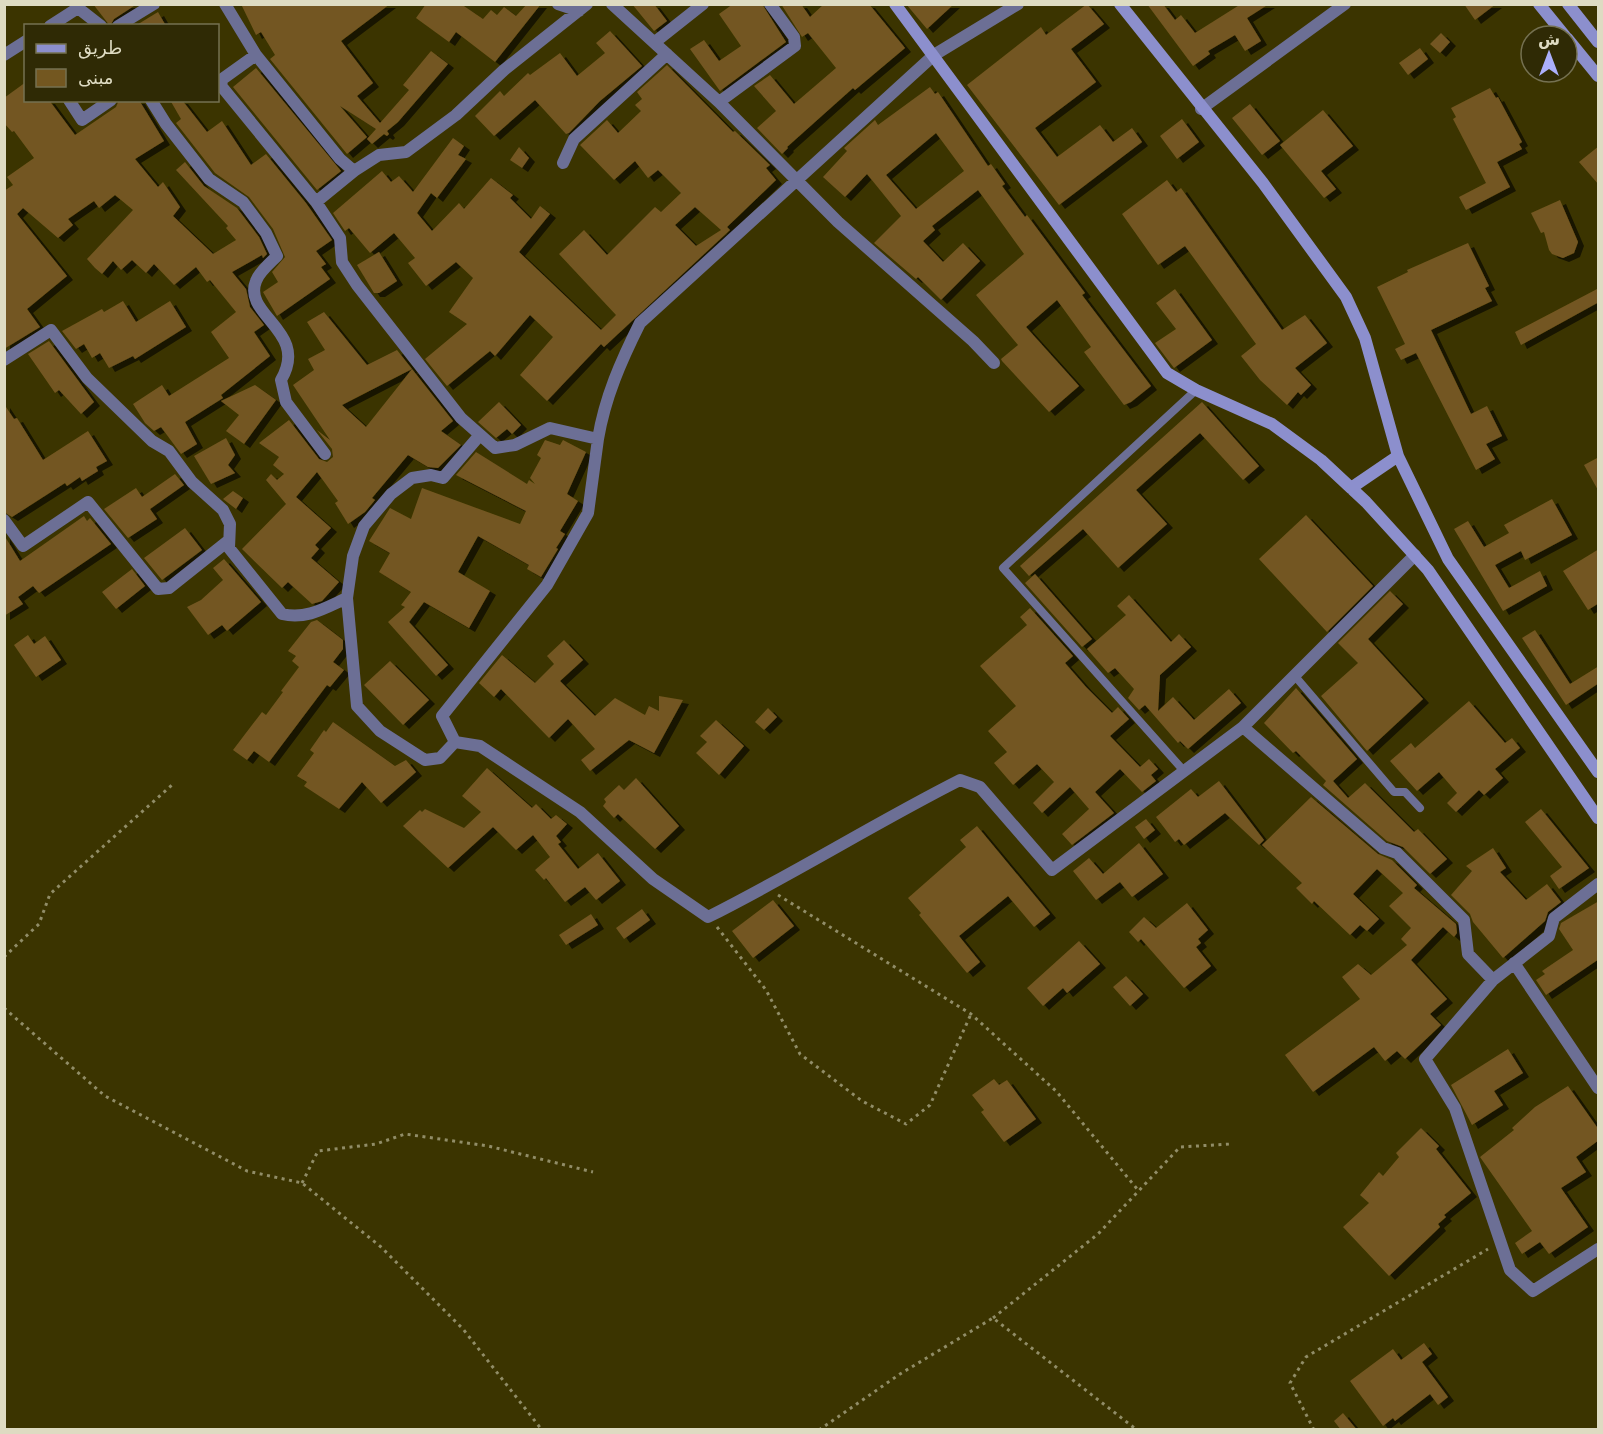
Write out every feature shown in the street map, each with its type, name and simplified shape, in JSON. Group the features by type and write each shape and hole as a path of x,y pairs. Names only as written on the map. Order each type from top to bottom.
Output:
{"street":[{"path":"121,24 154,4"},
{"path":"225,4 256,55 340,159 354,171"},
{"path":"558,4 583,8"},
{"path":"612,4 719,102 795,181 994,363"},
{"path":"655,42 703,4"},
{"path":"719,102 795,46 794,37 770,4"},
{"path":"895,4 1167,373 1196,390 1272,424 1321,460 1351,488 1414,555 1444,594 1599,818"},
{"path":"455,742 442,716 516,627 558,565 588,513 603,410 618,368 640,323 934,56 1018,4"},
{"path":"1119,4 1201,109 1263,183 1346,297 1365,338 1398,456 1443,549 1599,772"},
{"path":"1201,109 1345,4"},
{"path":"1539,4 1555,24"},
{"path":"1568,4 1599,42"},
{"path":"53,24 78,8 98,24"},
{"path":"316,202 378,155 406,152 456,115 504,70 583,8"},
{"path":"4,55 24,42"},
{"path":"1579,52 1599,76"},
{"path":"563,163 574,139 667,54"},
{"path":"256,55 226,74 220,83 290,174 316,202 340,238 342,262 357,285 461,418 478,436 495,448 515,445 550,428 598,439"},
{"path":"70,102 82,120 108,102"},
{"path":"152,102 166,124 209,179 243,202 273,247 277,256 256,281 254,294 289,348 290,365 281,380 286,402 325,454"},
{"path":"4,360 51,330 87,378 152,441 169,451 192,482 223,510 230,524 229,548 282,614 295,617 312,614 347,598"},
{"path":"455,742 440,758 425,760 380,731 357,706 347,598 353,556 364,526 391,494 412,478 431,475 443,478 478,436"},
{"path":"1351,488 1398,456"},
{"path":"4,520 23,546 88,502 158,589 169,588 228,541"},
{"path":"455,742 480,746 580,812 653,879 708,917 766,888 905,808 960,780 980,787 1052,870 1243,727 1414,555"},
{"path":"1444,594 1462,579"},
{"path":"1243,727 1383,848 1397,853 1406,861 1464,920 1468,954 1493,980"},
{"path":"1599,884 1554,918 1548,936 1493,980 1425,1059 1455,1108 1510,1270 1533,1292 1599,1249"},
{"path":"1514,963 1599,1088"}],"lane":[{"path":"1184,771 1003,568 1196,390"},
{"path":"1294,675 1394,792 1405,792 1420,807"}],"path":[{"path":"4,957 39,924 50,894 172,785"},
{"path":"766,888 971,1014 1056,1091 1138,1190"},
{"path":"708,917 766,990 800,1054 862,1101 906,1125 930,1105 971,1014"},
{"path":"4,1008 105,1096 247,1171 302,1183 381,1247 463,1329 542,1430"},
{"path":"302,1183 318,1151 376,1144 405,1134 488,1146 592,1172"},
{"path":"819,1430 900,1374 993,1318 1098,1234 1180,1147 1231,1144"},
{"path":"1314,1430 1290,1383 1306,1357 1500,1242"},
{"path":"993,1318 1137,1430"}],"building":[{"path":"93,4 137,4 114,19 111,24 108,24"},
{"path":"241,4 390,4 341,41 373,83 357,96 380,123 409,90 403,85 431,51 448,64 398,122 387,131 389,134 387,136 384,134 372,144 367,139 376,129 340,106 367,137 347,154 270,59 275,55 261,32 256,35"},
{"path":"426,4 461,4 483,19 491,10 497,15 504,7 516,16 527,4 541,4 495,62 456,32 449,42 416,18"},
{"path":"632,4 654,4 667,21 654,31"},
{"path":"733,4 762,4 786,42 720,91 690,49 704,40 719,61 741,46 719,14"},
{"path":"781,4 801,4 810,17 824,4 869,4 905,48 855,90 853,88 782,154 757,128 776,111 754,86 770,75 794,104 836,68 808,33 802,37"},
{"path":"906,4 954,4 927,29"},
{"path":"1087,4 1104,24 1071,49 1096,82 1035,128 1057,157 1100,125 1113,142 1132,128 1142,142 1059,205 967,85 1041,27 1046,35"},
{"path":"1147,4 1163,4 1175,20 1181,15 1195,33 1241,4 1269,4 1247,18 1261,41 1245,51 1235,35 1208,51 1210,54 1193,66"},
{"path":"1464,4 1496,4 1475,20"},
{"path":"158,12 165,24 138,24"},
{"path":"610,31 642,66 600,101 569,133 566,134 535,100 494,136 475,116 500,91 504,96 528,73 530,75 560,53 577,76 605,53 596,43"},
{"path":"1441,33 1450,42 1440,53 1430,44"},
{"path":"1420,48 1428,59 1408,75 1399,63"},
{"path":"667,65 733,132 735,131 770,165 766,168 776,180 727,227 730,230 604,347 601,344 547,401 520,375 553,337 530,315 495,356 490,351 447,386 425,359 467,324 449,312 473,278 456,262 426,286 408,263 415,258 394,233 370,253 349,228 345,231 333,213 382,171 391,182 399,176 413,192 453,138 464,146 458,155 466,159 437,198 431,193 417,213 432,231 459,203 464,209 491,178 513,195 510,198 531,219 540,206 550,214 519,252 601,330 616,315 559,254 584,230 607,255 655,207 661,212 681,193 658,170 648,178 635,161 614,180 580,145 607,120 618,133 641,111 635,105 642,99 637,92","holes":["695,207 721,230 696,246 675,225"]},
{"path":"256,68 341,171 317,190 233,87"},
{"path":"24,83 24,102 50,102 75,135 116,107 118,102 140,102 164,141 135,159 158,187 163,182 180,207 173,216 213,254 236,240 226,228 228,226 176,170 185,162 204,186 237,208 259,237 267,254 232,272 246,289 250,307 264,325 254,332 270,356 221,395 223,398 185,422 197,444 181,454 161,427 154,431 145,423 133,404 162,385 169,396 229,358 211,332 236,312 210,280 207,282 196,267 174,285 154,264 146,273 132,260 121,270 113,261 102,274 95,268 87,259 133,210 115,195 99,208 94,201 68,219 73,225 58,238 23,208 17,214 67,276 27,309 40,327 4,349 4,191 13,185 7,177 34,158 14,131 12,132 4,123 4,98"},
{"path":"930,87 935,94 938,92 988,166 991,164 1005,184 1002,186 1025,217 1027,215 1085,293 1082,295 1151,386 1124,405 1084,352 1091,347 1057,300 1026,327 1079,386 1049,412 1002,361 1001,359 1018,345 976,295 1024,254 978,190 932,226 935,230 923,241 943,262 963,243 980,261 941,300 918,277 916,279 874,243 901,216 867,174 845,197 823,177 847,151 844,148 875,120 878,125","holes":["936,133 964,171 916,209 886,175"]},
{"path":"1490,88 1496,98 1498,97 1522,142 1519,144 1522,149 1497,162 1510,187 1466,210 1459,197 1486,183 1453,119 1456,117 1451,108"},
{"path":"171,102 184,102 207,132 222,121 251,165 266,154 306,203 332,240 316,251 326,264 321,267 330,279 277,316 263,292 278,282 272,272 285,257 273,229 249,197 215,173 176,123 181,119"},
{"path":"1250,104 1280,141 1262,155 1232,118"},
{"path":"1323,110 1353,146 1321,171 1336,189 1324,198 1280,145"},
{"path":"1182,119 1199,142 1177,159 1160,136"},
{"path":"1599,146 1599,185 1579,162"},
{"path":"519,147 529,158 522,168 510,160"},
{"path":"1167,180 1176,192 1181,188 1282,330 1305,315 1327,343 1295,368 1311,385 1301,395 1298,392 1287,405 1260,380 1241,356 1256,344 1185,246 1158,265 1122,214"},
{"path":"1560,200 1578,242 1574,253 1563,258 1552,254 1549,250 1544,232 1541,233 1531,213"},
{"path":"1468,243 1489,286 1485,288 1492,301 1431,330 1471,414 1487,406 1502,436 1486,444 1495,459 1476,470 1416,353 1401,360 1395,349 1405,344 1377,287 1408,272 1407,270"},
{"path":"379,252 397,281 379,293 374,293 357,265"},
{"path":"1599,288 1599,302 1521,345 1515,332"},
{"path":"1175,289 1212,340 1174,368 1155,343 1176,329 1156,303"},
{"path":"123,301 136,322 170,301 186,327 135,359 133,356 109,368 100,353 92,358 84,344 76,349 62,331 102,309 104,312"},
{"path":"324,312 367,365 397,350 412,369 453,421 441,431 461,445 438,468 428,467 408,455 372,498 375,500 365,512 348,524 335,503 338,501 317,472 296,497 331,528 315,545 319,549 311,558 339,582 322,601 312,604 288,582 282,588 242,549 286,504 266,480 271,474 277,480 284,474 273,465 279,457 259,443 289,420 319,459 327,462 333,457 332,449 317,430 330,440 293,385 314,370 308,359 325,350 307,322","holes":["412,369 366,427 342,405"]},
{"path":"49,341 94,402 81,414 59,390 55,393 28,354"},
{"path":"255,385 276,400 244,444 226,431 239,415 221,401"},
{"path":"499,402 521,425 512,434 507,429 496,438 478,422"},
{"path":"1202,402 1259,466 1243,480 1200,433 1136,490 1167,524 1118,568 1083,529 1029,576 1020,566"},
{"path":"4,404 14,419 17,418 43,460 88,431 107,461 96,467 98,471 82,481 80,477 67,486 65,483 12,517 4,512"},
{"path":"226,438 235,455 228,465 235,473 211,484 194,456"},
{"path":"545,440 560,445 563,440 586,452 567,494 578,501 560,531 565,534 541,577 527,569 529,565 478,536 458,572 490,591 469,628 424,602 409,622 448,665 436,676 388,622 405,607 401,605 411,592 379,572 390,553 369,541 390,508 411,519 422,488 520,524 526,511 456,475 476,452 527,484 529,480 535,484 530,478 541,458 537,455"},
{"path":"1599,457 1599,492 1584,465"},
{"path":"175,474 184,485 150,509 157,519 128,538 104,509 136,488 142,497"},
{"path":"233,491 243,498 236,509 223,499"},
{"path":"1552,499 1572,535 1525,560 1521,551 1495,565 1509,588 1540,571 1547,586 1503,611 1454,529 1468,521 1484,547 1509,533 1504,525"},
{"path":"1306,515 1373,586 1327,632 1259,559"},
{"path":"84,516 87,521 90,518 111,544 39,593 33,586 18,597 23,604 4,616 4,535 20,561"},
{"path":"185,528 202,550 162,580 144,558"},
{"path":"1599,549 1599,603 1588,610 1563,571"},
{"path":"224,559 261,602 227,631 222,625 208,635 187,607 201,600 223,580 213,568"},
{"path":"132,569 145,586 116,609 102,592"},
{"path":"1035,574 1092,639 1082,647 1025,583"},
{"path":"1390,591 1403,604 1368,639 1423,699 1367,751 1321,696 1358,663 1338,643"},
{"path":"1129,595 1171,642 1179,634 1191,647 1160,675 1158,711 1173,697 1194,720 1229,689 1241,703 1188,749 1180,741 1178,743 1145,705 1139,710 1128,698 1134,689 1115,668 1108,673 1087,649 1126,615 1117,606"},
{"path":"1030,608 1073,656 1065,663 1086,687 1112,713 1118,707 1129,719 1110,736 1140,767 1149,759 1158,769 1151,775 1156,781 1142,792 1120,769 1095,792 1114,813 1072,845 1062,834 1089,809 1070,787 1042,813 1033,803 1054,782 1037,764 1013,785 994,763 1007,752 988,731 1016,706 980,666 1027,625 1020,617"},
{"path":"317,620 343,640 343,649 333,662 344,670 330,687 327,685 269,762 254,751 247,760 233,750 262,712 266,715 283,692 281,691 299,667 292,661 296,656 288,651 311,622"},
{"path":"1535,630 1570,684 1599,666 1599,683 1566,705 1522,638"},
{"path":"28,635 34,644 45,636 61,660 36,677 14,645"},
{"path":"564,640 583,660 560,681 595,716 615,698 645,715 649,706 659,711 659,696 683,700 654,753 629,740 590,771 581,760 595,749 568,719 549,738 501,689 494,697 479,683 502,655 535,683 554,664 547,656"},
{"path":"390,661 429,700 403,725 364,685"},
{"path":"1296,688 1357,759 1333,781 1348,798 1365,783 1414,832 1418,829 1447,859 1430,874 1403,847 1387,841 1323,785 1326,781 1296,751 1293,753 1264,723"},
{"path":"1469,701 1505,743 1512,738 1520,748 1495,769 1503,778 1484,795 1479,790 1456,812 1447,803 1457,793 1439,772 1417,791 1390,761 1411,743 1415,748"},
{"path":"768,708 777,717 764,730 755,722"},
{"path":"716,720 744,746 719,775 696,753 707,742 700,736"},
{"path":"333,722 395,766 406,760 416,772 381,803 362,782 339,809 304,786 307,782 297,776 314,753 310,750 324,730 326,732"},
{"path":"487,768 532,808 536,804 551,819 556,815 567,824 556,836 561,842 558,844 578,869 598,853 620,881 596,900 585,887 565,902 546,878 544,880 535,870 550,857 533,835 516,850 493,827 448,868 403,826 420,810 422,812 425,809 464,828 481,812 462,796"},
{"path":"636,778 679,826 655,849 618,814 614,818 603,806 606,802 604,799 619,785 624,790"},
{"path":"1219,781 1264,840 1259,845 1225,813 1184,845 1179,839 1175,842 1156,817 1191,789 1198,797"},
{"path":"1311,797 1378,854 1392,860 1417,885 1414,888 1456,924 1457,933 1454,937 1443,927 1411,960 1447,999 1430,1014 1441,1025 1405,1059 1397,1051 1385,1061 1374,1047 1313,1092 1285,1055 1360,999 1342,977 1358,964 1371,975 1407,945 1401,939 1411,928 1389,906 1403,893 1377,869 1353,894 1379,919 1367,931 1360,925 1350,935 1314,901 1312,904 1296,888 1302,883 1262,845"},
{"path":"1541,809 1589,868 1559,889 1550,876 1562,867 1525,822"},
{"path":"1146,819 1155,830 1144,839 1135,827"},
{"path":"977,826 1050,914 1034,927 1008,896 959,936 980,962 967,973 919,915 921,913 908,898 966,847 960,840"},
{"path":"1139,843 1163,874 1132,897 1120,882 1096,900 1073,871 1089,858 1103,874"},
{"path":"1493,848 1506,868 1500,872 1526,900 1547,884 1561,902 1548,912 1545,921 1503,958 1473,922 1470,914 1451,895 1472,871 1466,866"},
{"path":"773,900 794,926 753,958 732,931"},
{"path":"1599,901 1599,959 1546,995 1536,980 1545,974 1542,971 1573,950 1559,929 1561,923"},
{"path":"1187,903 1208,930 1198,939 1201,943 1196,947 1211,966 1184,988 1141,939 1138,942 1129,932 1144,917 1156,928"},
{"path":"642,909 650,920 624,939 616,928"},
{"path":"591,914 598,925 566,945 559,935"},
{"path":"1079,941 1100,964 1067,993 1063,988 1043,1006 1027,988"},
{"path":"1126,976 1143,994 1130,1006 1113,987"},
{"path":"1508,1049 1523,1073 1494,1091 1503,1105 1472,1125 1451,1085"},
{"path":"994,1079 999,1085 1007,1080 1036,1119 1004,1142 981,1112 984,1110 972,1095"},
{"path":"1568,1086 1599,1130 1599,1140 1576,1157 1586,1172 1561,1188 1588,1227 1549,1254 1540,1242 1522,1254 1515,1243 1532,1231 1480,1157 1514,1130 1512,1128 1535,1107"},
{"path":"1421,1128 1439,1146 1436,1149 1471,1193 1444,1215 1446,1217 1438,1224 1440,1227 1389,1276 1343,1227 1369,1203 1360,1195 1379,1172 1383,1176 1399,1157 1396,1153"},
{"path":"1424,1343 1432,1354 1422,1362 1448,1397 1438,1405 1430,1394 1395,1421 1393,1418 1383,1426 1350,1381 1393,1349 1401,1360"},
{"path":"1343,1413 1357,1430 1341,1430 1334,1421"}]}
